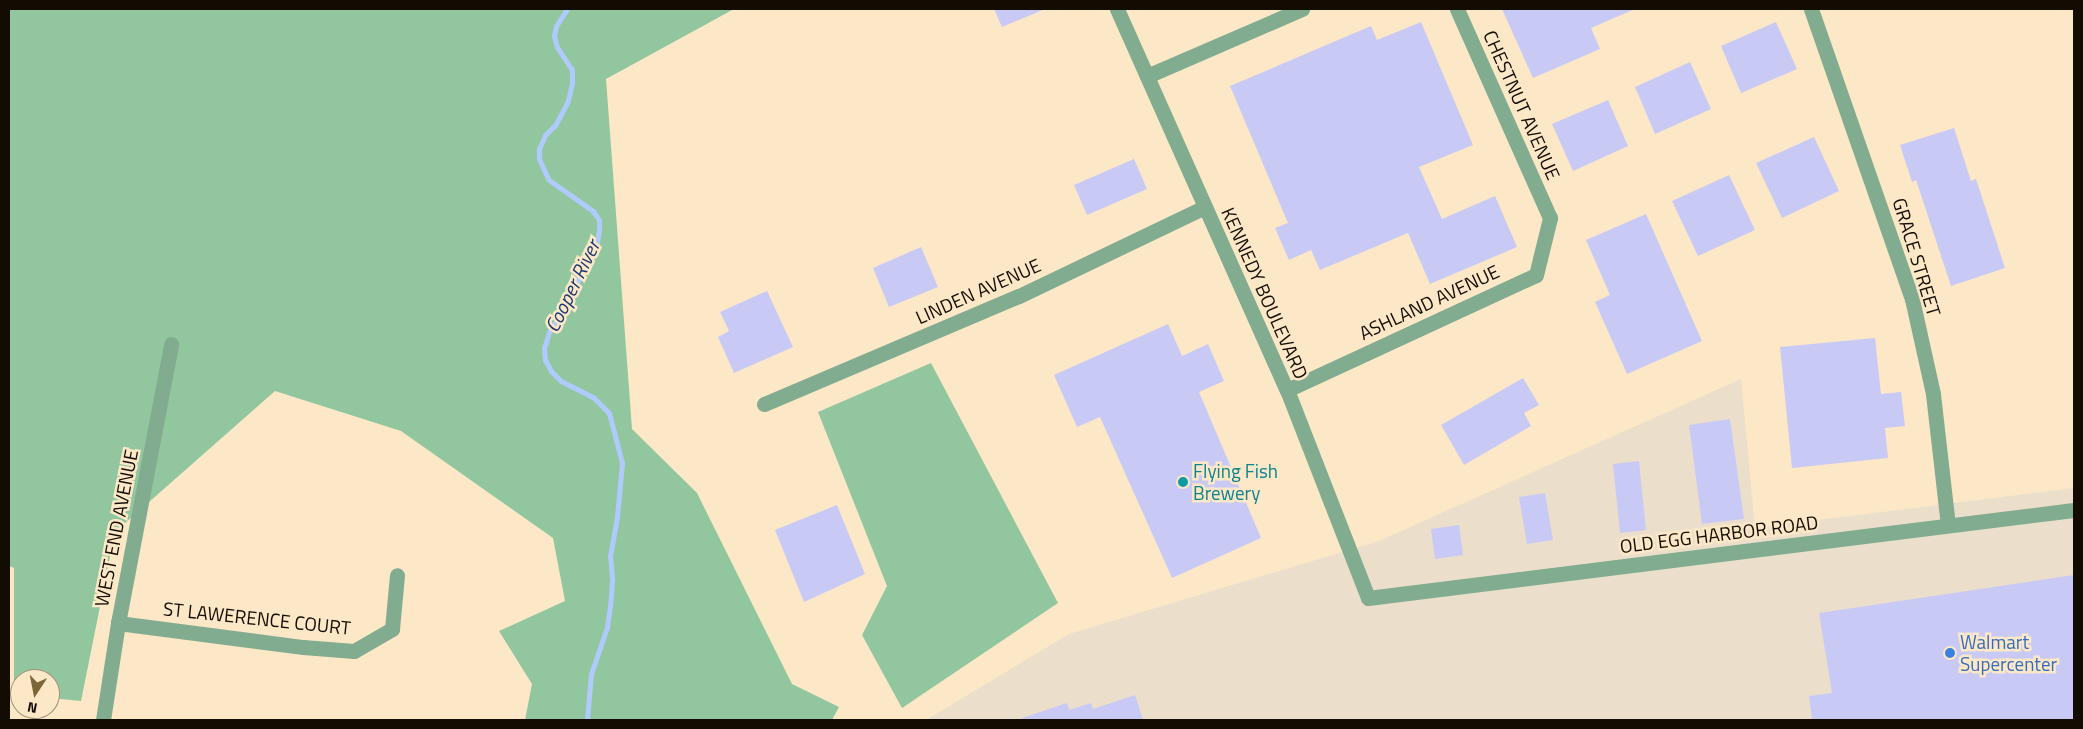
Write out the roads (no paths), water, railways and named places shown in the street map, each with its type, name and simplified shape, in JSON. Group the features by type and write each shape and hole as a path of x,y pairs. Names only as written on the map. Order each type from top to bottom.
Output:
{"street":[{"name":"KENNEDY BOULEVARD","path":"1117,9 1286,390 1368,598"},
{"path":"1147,76 1302,9"},
{"name":"CHESTNUT AVENUE","path":"1457,9 1550,218"},
{"name":"GRACE STREET","path":"1811,9 1912,299 1933,394 1948,525"},
{"name":"LINDEN AVENUE","path":"764,404 1019,296 1205,207"},
{"name":"ASHLAND AVENUE","path":"1286,390 1536,275 1550,218"},
{"name":"WEST END AVENUE","path":"104,720 118,623 171,344"},
{"name":"OLD EGG HARBOR ROAD","path":"1368,598 2074,510"},
{"name":"ST LAWERENCE COURT","path":"118,623 303,647 354,651 392,628 397,575"}],"waterway":[{"name":"Cooper River","path":"567,9 556,26 554,36 557,47 572,70 572,83 568,101 555,125 545,135 539,149 539,159 549,180 593,211 599,220 599,230 597,243 564,308 549,332 544,348 545,360 551,371 561,381 594,398 609,413 622,463 617,517 610,555 612,580 610,606 607,627 591,674 587,720"}],"place":[{"name":"Flying Fish Brewery","path":"1183,482"},
{"name":"Walmart Supercenter","path":"1950,653"}]}
